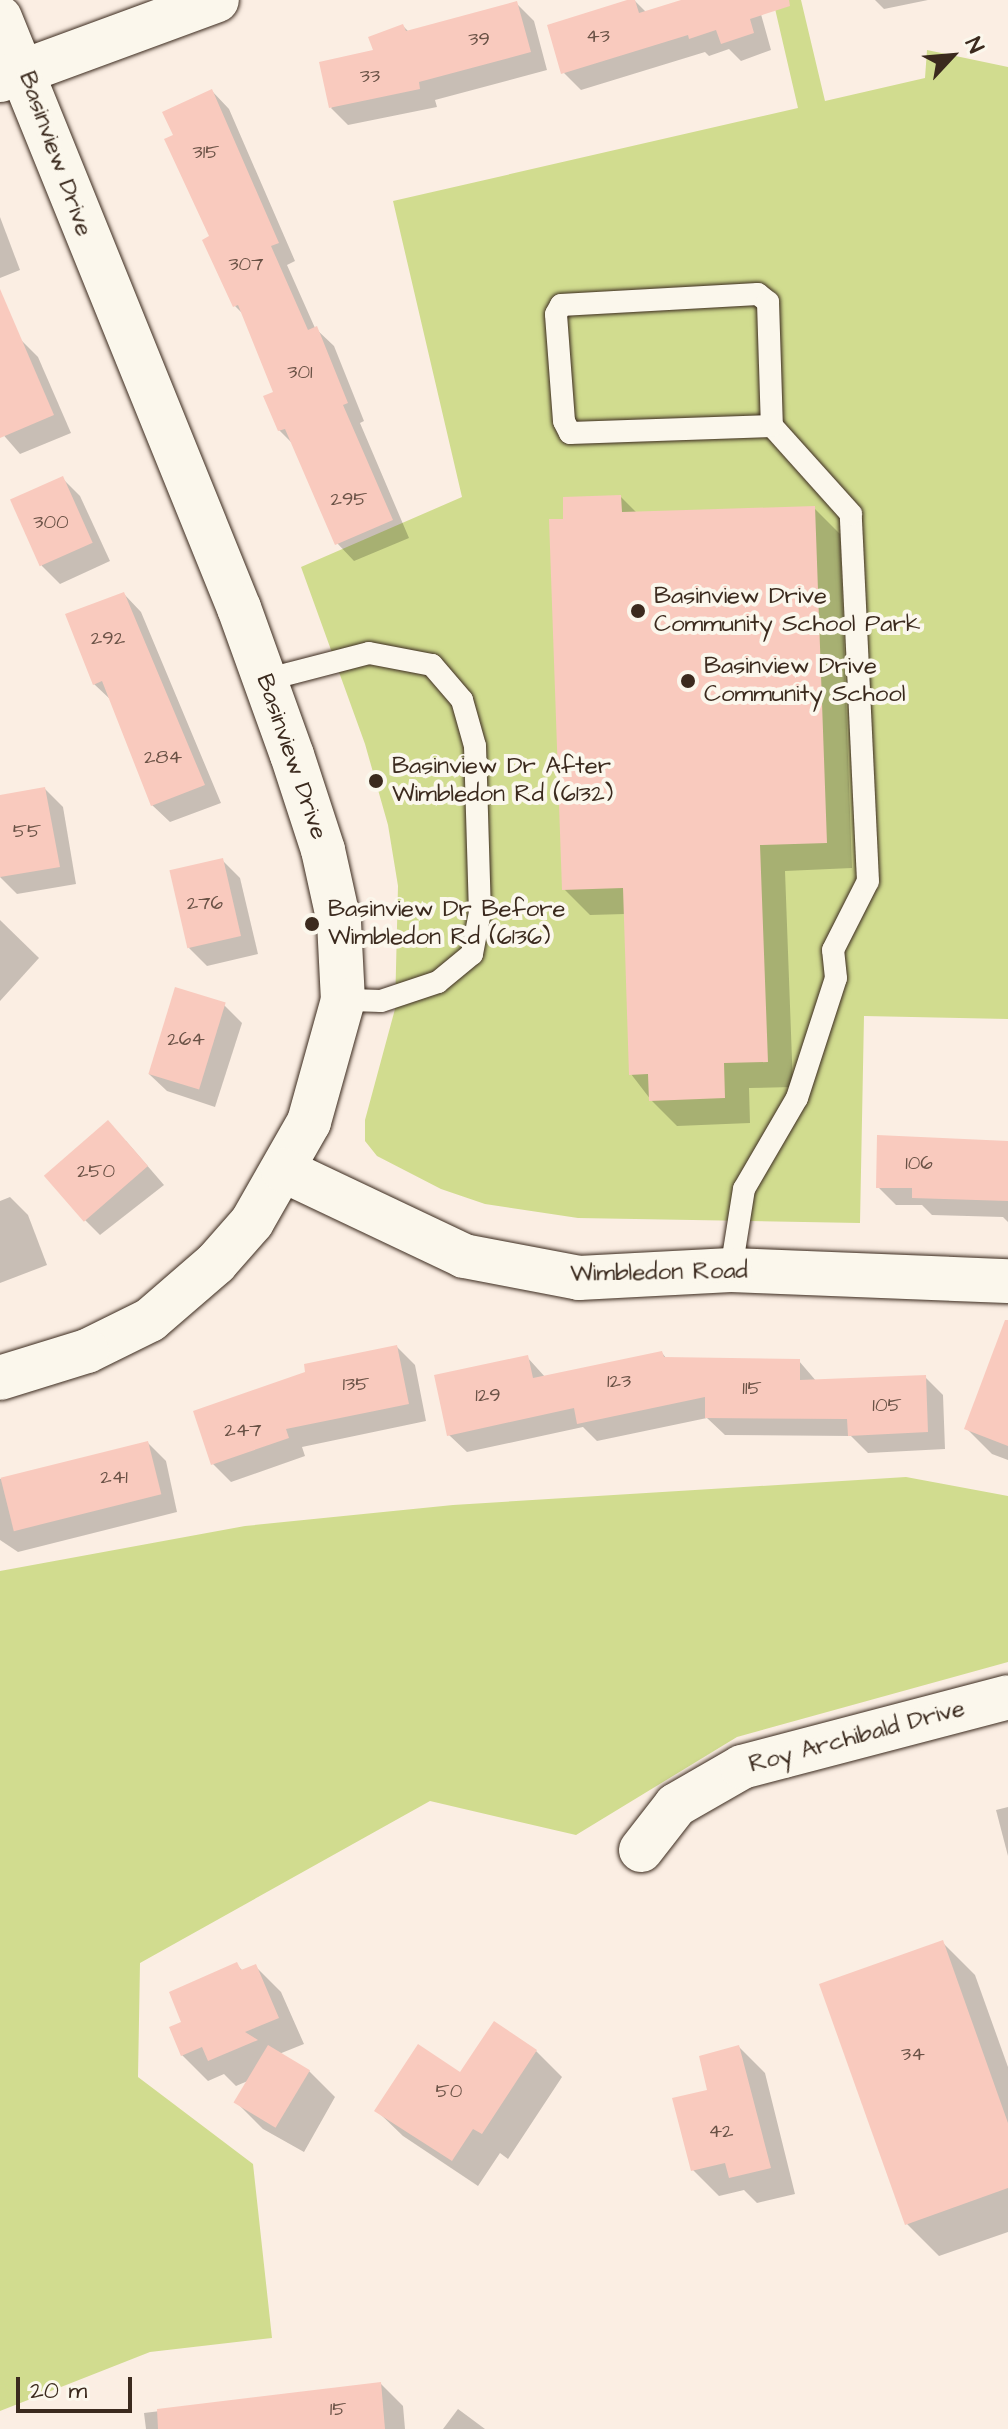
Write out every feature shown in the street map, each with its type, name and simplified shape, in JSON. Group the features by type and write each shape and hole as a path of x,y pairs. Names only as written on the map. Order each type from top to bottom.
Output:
{"street":[{"path":"12,75 217,0"},
{"name":"Basinview Drive","path":"0,18 12,75 90,247 265,680 323,850 339,922 343,1000 309,1122 252,1222 216,1263 150,1320 87,1351 0,1378"},
{"name":"Wimbledon Road","path":"283,1170 464,1256 579,1278 731,1270 1008,1281"},
{"name":"Roy Archibald Drive","path":"641,1850 676,1805 742,1767 1008,1697"}],"lane":[{"path":"731,1270 744,1189 797,1098 836,978 833,950 868,881 851,514 772,426 768,302 758,294 561,305 557,329 564,421 570,433 772,426"},
{"path":"265,680 369,653 432,665 462,700 475,746 480,912 472,954 438,982 381,1001 343,1000"}],"green space":[{"name":"Basinview Drive Community School Park","path":"773,0 801,0 825,101 925,78 927,50 1008,67 1008,1019 864,1016 860,1223 578,1218 485,1204 441,1189 377,1156 365,1141 365,1120 395,1009 398,886 388,825 365,744 301,567 462,497 393,201 798,108"},
{"path":"906,1477 1008,1496 1008,1662 737,1737 576,1835 430,1801 140,1963 138,2077 253,2164 272,2338 150,2352 0,2411 0,1571 245,1526 453,1505"}],"building":[{"path":"635,0 639,13 681,0 789,0 790,6 750,19 754,33 721,44 716,30 689,39 688,35 561,74 547,25"},
{"path":"517,1 531,52 419,82 420,89 329,108 319,62 373,50 368,37 403,24 406,31"},
{"path":"212,89 279,243 271,246 308,330 317,326 348,403 343,405 393,520 335,545 285,429 278,431 263,396 273,392 238,305 233,307 202,240 209,236 164,139 173,135 162,112"},
{"path":"0,289 54,415 0,438"},
{"path":"63,476 93,543 40,566 10,500"},
{"name":"Basinview Drive Community School","path":"621,495 622,512 815,506 827,843 760,845 768,1062 724,1063 725,1098 649,1101 648,1074 629,1075 623,888 562,890 549,519 563,519 563,497"},
{"path":"124,592 205,785 151,806 102,681 93,685 65,614"},
{"path":"45,787 60,867 0,877 0,795"},
{"path":"223,858 241,936 187,948 169,870"},
{"path":"175,987 226,1002 199,1090 148,1074"},
{"path":"108,1120 148,1166 84,1222 44,1176"},
{"path":"877,1135 1008,1141 1008,1201 912,1198 912,1188 876,1188"},
{"path":"1005,1320 1008,1320 1008,1446 964,1429"},
{"path":"397,1345 409,1404 286,1429 289,1438 211,1465 193,1411 305,1372 304,1364"},
{"path":"662,1351 664,1357 800,1359 800,1380 926,1375 928,1432 848,1436 847,1419 705,1418 705,1397 577,1424 574,1408 447,1436 434,1375 528,1355 533,1378"},
{"path":"148,1441 161,1494 14,1531 1,1478"},
{"path":"943,1940 1008,2123 1008,2188 905,2225 819,1984"},
{"path":"237,1962 241,1970 256,1964 279,2018 245,2032 258,2040 208,2061 202,2047 181,2056 169,2027 181,2022 169,1992"},
{"path":"494,2021 537,2050 482,2134 473,2129 452,2161 374,2111 418,2044 460,2072"},
{"path":"268,2045 310,2070 275,2128 233,2102"},
{"path":"739,2045 771,2168 729,2178 725,2163 691,2171 672,2098 707,2090 699,2056"},
{"path":"381,2382 385,2429 158,2429 157,2409"}],"place":[{"name":"Basinview Drive Community School Park","path":"638,611"},
{"name":"Basinview Drive Community School","path":"688,681"},
{"name":"Basinview Dr After Wimbledon Rd (6132)","path":"376,781"},
{"name":"Basinview Dr Before Wimbledon Rd (6136)","path":"312,924"}]}
